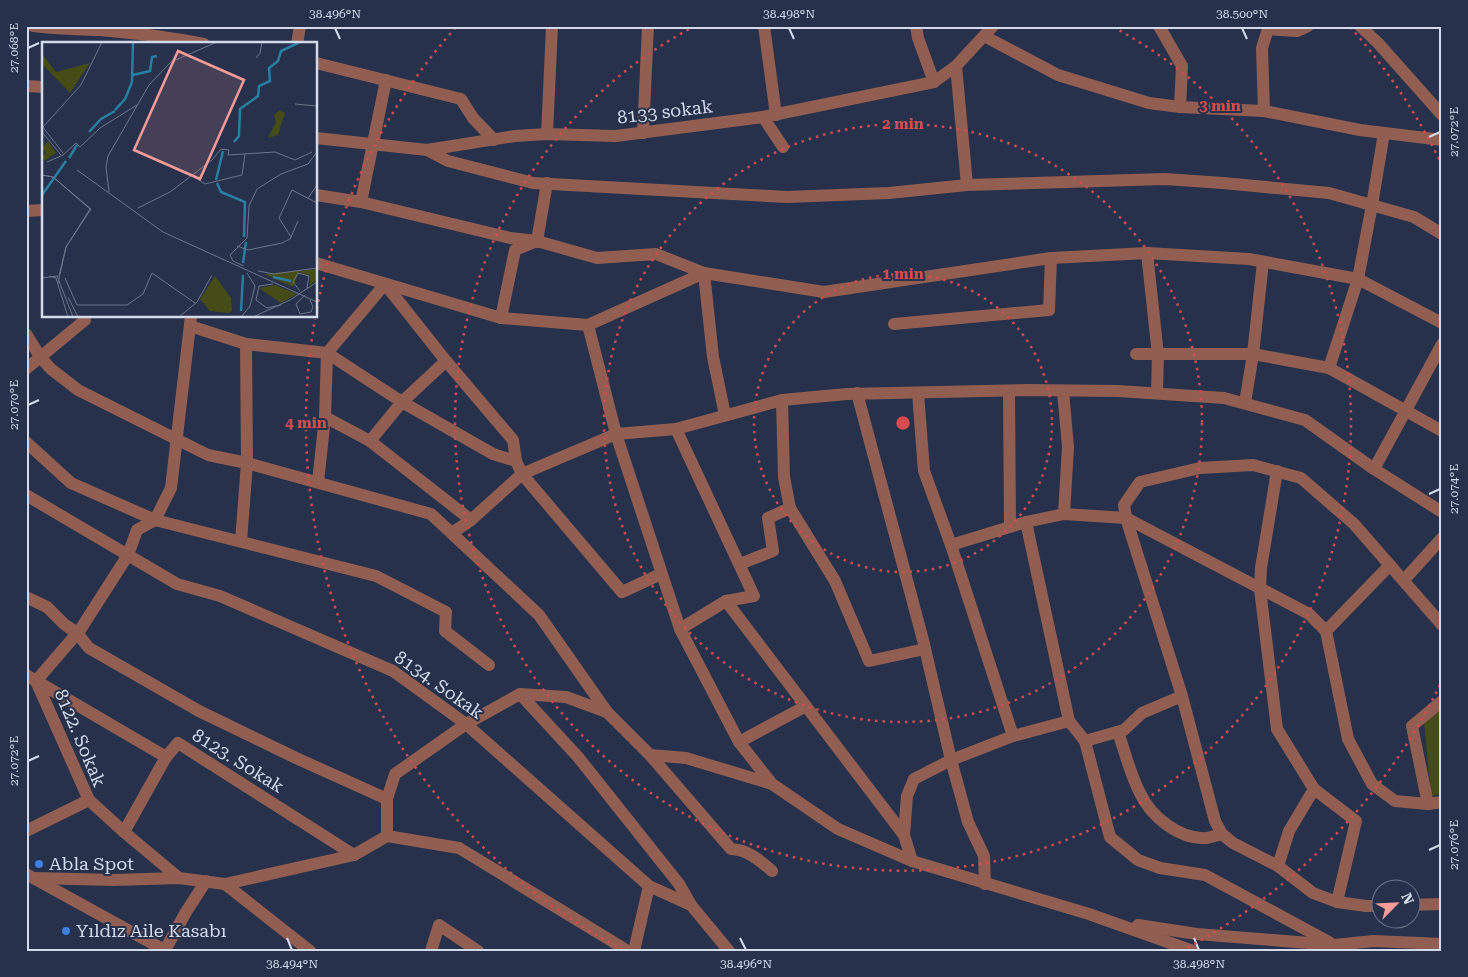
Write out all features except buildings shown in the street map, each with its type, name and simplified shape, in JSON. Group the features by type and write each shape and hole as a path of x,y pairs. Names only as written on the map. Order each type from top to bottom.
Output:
{"street":[{"path":"33,26 62,30 179,32 200,42"},
{"path":"297,42 300,26"},
{"path":"547,134 552,26"},
{"path":"643,133 648,26"},
{"path":"764,26 776,115"},
{"path":"916,26 918,38 934,82"},
{"name":"8133 sokak","path":"318,138 427,150 515,136 547,134 616,136 776,115 934,82 956,66 993,26"},
{"path":"1159,26 1182,66 1180,107"},
{"path":"1264,111 1262,48 1267,27 1297,31 1308,26"},
{"path":"1360,26 1378,43 1442,115"},
{"path":"984,36 1058,76 1149,103 1180,107 1264,111 1384,133 1442,140"},
{"path":"318,63 461,99 473,118 494,140"},
{"path":"956,66 967,185"},
{"path":"360,202 386,80"},
{"path":"26,86 42,87"},
{"path":"763,117 783,147"},
{"path":"1329,368 1358,279 1384,133"},
{"path":"427,150 448,161 466,167 533,182 787,197 889,193 967,185 1165,179 1223,183 1329,194 1414,217 1442,234"},
{"path":"537,241 547,183"},
{"path":"318,194 360,202 510,238 537,241 597,258 656,254 704,273 824,292 1051,258 1147,253 1250,259 1358,279 1442,323"},
{"path":"26,211 42,210"},
{"path":"501,318 515,250 537,241"},
{"path":"1147,253 1158,355 1157,392"},
{"path":"894,324 1049,310 1051,258"},
{"path":"1245,403 1253,354 1263,262"},
{"path":"318,264 501,318 588,325 704,273"},
{"path":"704,273 713,357 725,415"},
{"path":"318,482 325,417 326,353 385,284"},
{"path":"385,284 446,361 513,440 516,461 522,474 622,592 661,574"},
{"path":"26,369 42,358 85,320 84,318"},
{"path":"31,678 77,633 128,555 137,530 155,520 172,488 190,321 246,344 326,353 402,402 493,454 516,461"},
{"path":"588,325 616,434 680,630 739,742 772,784"},
{"path":"26,334 51,369 78,390 208,455 247,463 431,514 539,615 607,712 650,755 731,849 740,849 754,855 772,871"},
{"path":"241,541 247,463 246,344"},
{"path":"1374,469 1442,344"},
{"path":"1136,354 1253,354 1329,368 1442,431"},
{"path":"370,441 402,402 446,361"},
{"path":"1009,391 1010,527"},
{"path":"452,533 471,520 522,474 616,434 676,429 782,400 857,394 1009,391 1157,392 1224,398 1305,420 1374,469 1442,512"},
{"path":"1063,391 1068,447 1064,514"},
{"path":"918,393 924,471 951,545 1013,736"},
{"path":"857,394 925,649 950,760 968,822 984,856 985,884"},
{"path":"782,400 784,477 790,508 834,581 869,661 925,649"},
{"path":"325,417 370,441 471,520"},
{"path":"676,429 754,596 726,601 680,630"},
{"path":"26,442 71,483 155,520 376,576 446,612 444,631 489,665"},
{"path":"1370,906 1337,902 1313,893 1278,866 1232,843 1222,834 1215,821 1182,696 1126,518 1124,505 1140,482 1200,468 1253,465 1301,478 1354,524 1442,625"},
{"path":"1277,471 1261,568 1260,589 1277,729 1314,789 1356,821 1337,902"},
{"name":"8134. Sokak","path":"26,495 177,584 220,596 393,671 466,724 649,886 690,905 729,951"},
{"path":"740,564 773,551 768,518 790,508"},
{"path":"951,545 1026,522 1064,514 1126,518 1309,614 1326,631 1348,739 1372,784 1395,801 1428,804 1442,802"},
{"path":"1026,522 1070,721 1085,741 1110,837 1138,860 1160,868 1205,875 1334,945"},
{"path":"1404,580 1442,538"},
{"path":"1326,631 1390,565"},
{"path":"26,597 47,607 64,624 77,633 89,648 199,711 387,799"},
{"path":"726,601 904,835 912,861"},
{"name":"8123. Sokak","path":"31,678 166,757 178,743 354,855"},
{"name":"8122. Sokak","path":"27,829 88,800 31,678"},
{"path":"387,836 387,799 395,774 466,724 520,694 566,697 607,712"},
{"path":"520,694 578,757 679,884 690,905"},
{"path":"1085,741 1124,730 1142,713 1182,696"},
{"path":"1428,804 1412,726 1442,701"},
{"path":"739,742 806,706"},
{"path":"904,835 907,796 914,779 950,760 1013,736 1070,721"},
{"path":"1118,732 1140,794 1150,809 1165,823 1177,831 1192,837 1207,838 1222,834"},
{"path":"650,755 686,758 772,784 838,829 912,861 1089,914 1193,951"},
{"path":"124,832 166,757"},
{"path":"1278,866 1289,831 1314,789"},
{"path":"88,800 179,878"},
{"path":"30,876 114,880 179,878 225,884 354,855 387,836 459,848 628,951"},
{"path":"30,876 166,951 186,912 206,881"},
{"path":"225,884 310,951"},
{"path":"634,951 649,886"},
{"path":"1420,905 1442,904"},
{"path":"1089,914 1197,934 1334,945 1374,941 1442,944"},
{"path":"430,951 439,925 478,951"}],"green space":[{"path":"1442,707 1442,794 1431,796 1424,721"}],"place":[{"name":"Abla Spot","path":"39,864"},
{"name":"Yıldız Aile Kasabı","path":"66,931"}]}
